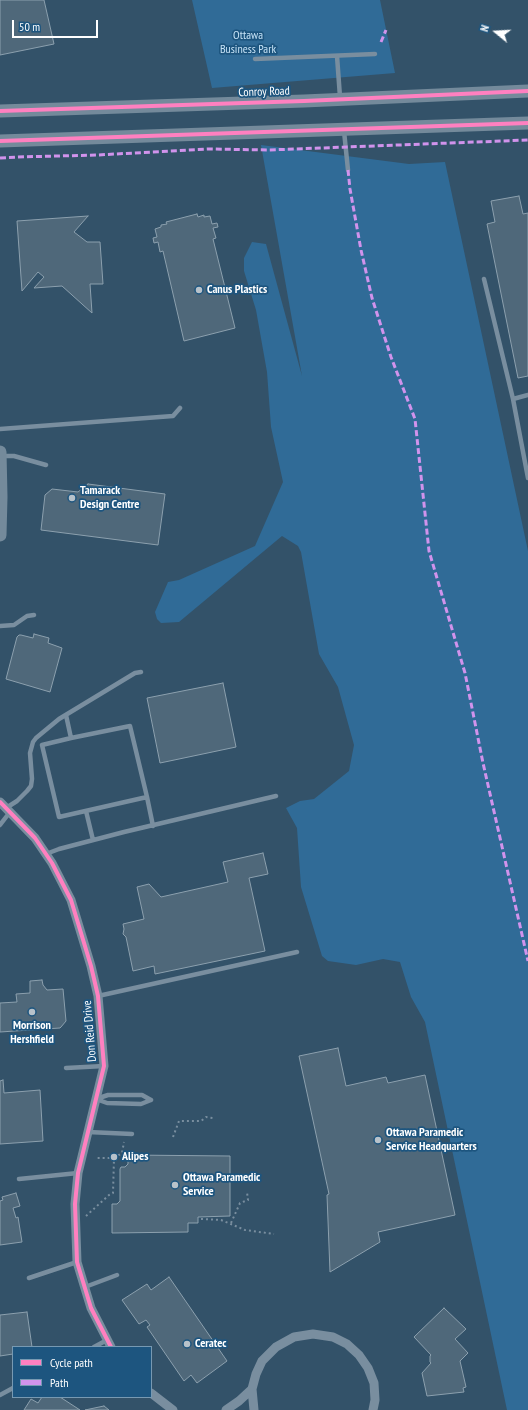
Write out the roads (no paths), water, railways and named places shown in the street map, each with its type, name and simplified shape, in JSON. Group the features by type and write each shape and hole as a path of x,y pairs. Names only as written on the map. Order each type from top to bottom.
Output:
{"main road":[{"name":"Conroy Road","path":"0,111 528,91"},
{"path":"0,142 528,123"},
{"path":"0,452 0,535"}],"street":[{"name":"Don Reid Drive","path":"5,807 35,838 52,863 71,900 91,966 98,996 104,1066 78,1173 74,1204 77,1262 91,1308 109,1343"},
{"path":"254,1410 252,1389 256,1374 262,1361 276,1347 294,1337 314,1334 333,1337 347,1344 359,1354 368,1368 374,1383 375,1400 372,1410"},
{"path":"226,1410 252,1389"},
{"path":"152,1394 173,1410"}],"lane":[{"path":"255,59 375,54"},
{"path":"337,56 341,99"},
{"path":"344,129 348,170"},
{"path":"484,279 513,399 528,478"},
{"path":"513,399 528,395"},
{"path":"0,429 173,416 180,408"},
{"path":"0,456 14,456 46,465"},
{"path":"0,626 14,624 27,616 34,615"},
{"path":"0,825 5,807 17,801 28,792 31,786 32,779 30,754 33,742 59,719 135,673 141,672"},
{"path":"66,715 71,738"},
{"path":"147,797 59,817 42,745 130,726 147,797 153,826"},
{"path":"46,854 93,840 276,796"},
{"path":"86,811 93,840"},
{"path":"98,996 298,952"},
{"path":"66,1068 104,1066"},
{"path":"108,1095 142,1095 151,1100 142,1104 107,1103 95,1099 108,1095"},
{"path":"88,1132 132,1134"},
{"path":"19,1179 78,1173"},
{"path":"29,1278 77,1262"},
{"path":"85,1286 118,1275"},
{"path":"98,1346 109,1343"},
{"path":"0,1394 12,1388"}],"place":[{"name":"Canus Plastics","path":"199,290"},
{"name":"Tamarack Design Centre","path":"72,498"},
{"name":"Morrison Hershfield","path":"32,1012"},
{"name":"Ottawa Paramedic Service Headquarters","path":"378,1140"},
{"name":"Alipes","path":"114,1157"},
{"name":"Ottawa Paramedic Service","path":"175,1185"},
{"name":"Ceratec","path":"187,1344"}],"park label":[{"name":"Ottawa Business Park","path":"248,43"}]}
